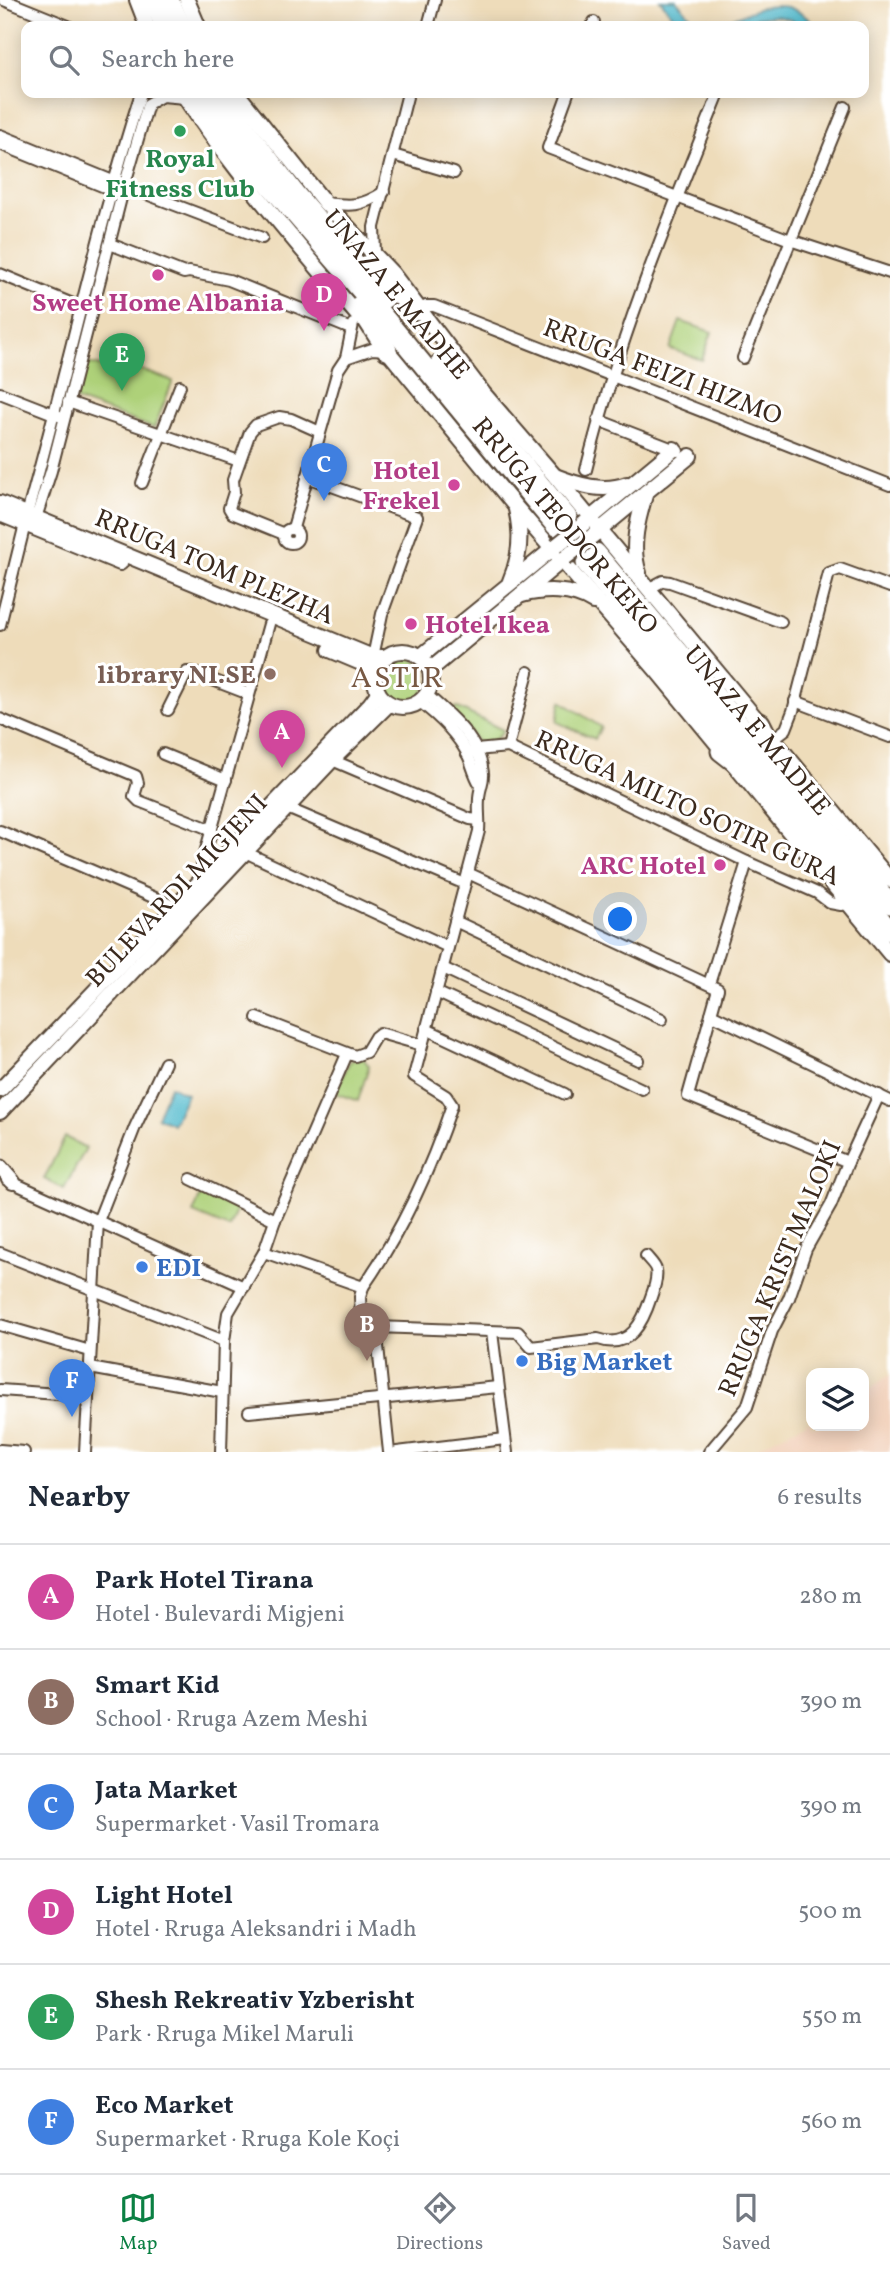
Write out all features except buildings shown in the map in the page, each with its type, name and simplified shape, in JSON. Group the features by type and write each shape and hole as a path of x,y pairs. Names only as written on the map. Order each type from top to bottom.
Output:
{"highway":[{"path":"153,0 162,21"},
{"path":"169,0 179,21"},
{"name":"UNAZA E MADHE","path":"193,98 243,154 347,253 575,521"},
{"name":"UNAZA E MADHE","path":"221,98 290,199"},
{"path":"387,350 377,330 290,216 290,199 309,201 357,253 419,311"},
{"name":"UNAZA E MADHE","path":"594,545 890,931"},
{"path":"760,723 784,790"},
{"path":"721,751 784,790"},
{"name":"UNAZA E MADHE","path":"784,790 890,904"}],"main road":[{"path":"137,0 145,21"},
{"path":"187,0 196,21"},
{"name":"RRUGA TEODOR KEKO","path":"191,98 209,134 256,195 515,506 554,548 890,954"},
{"name":"RRUGA TEODOR KEKO","path":"241,98 325,203 375,253 484,394 554,475 575,521 594,545 645,585 890,880"},
{"path":"420,657 554,548 575,521 635,481 674,449"},
{"path":"430,670 564,560 594,545 646,492 690,456"},
{"path":"554,475 578,484 604,488 617,488 635,481"},
{"path":"645,585 635,561 634,549 646,492"},
{"path":"0,503 30,521"},
{"path":"505,588 511,580 519,550 520,531 515,506"},
{"path":"0,514 30,521"},
{"name":"RRUGA TOM PLEZHA","path":"30,521 270,621 368,666 374,678"},
{"path":"520,595 544,591 564,592 590,599 603,609"},
{"name":"RRUGA TOM PLEZHA","path":"270,621 379,657"},
{"path":"402,651 420,657 430,670 430,687 423,699 402,708 388,704 378,693 374,678 379,657 402,651"},
{"name":"BULEVARDI MIGJENI","path":"0,1090 378,693"},
{"name":"BULEVARDI MIGJENI","path":"0,1112 287,807 388,704"},
{"path":"0,1167 7,1179"}],"street":[{"path":"429,21 435,0"},
{"path":"9,1 56,21"},
{"path":"60,416 68,402 110,244 118,188 140,98"},
{"path":"0,625 60,416 80,307 148,104 158,98"},
{"path":"375,253 374,227 407,98"},
{"path":"566,98 548,148 793,241 890,273"},
{"path":"586,470 611,376 717,98"},
{"path":"743,358 793,241 845,107"},
{"path":"0,135 118,188"},
{"path":"0,144 262,238"},
{"path":"393,155 454,173"},
{"path":"325,203 354,206 384,192"},
{"path":"110,244 184,273 229,280 351,329"},
{"path":"0,274 80,307"},
{"name":"RRUGA FEIZI HIZMO","path":"419,311 426,306 434,306 890,485"},
{"path":"320,432 284,418 264,421 250,432 232,483 234,492 229,509 232,513 288,531 307,477 338,370 346,358 351,329 357,314"},
{"path":"346,358 372,349 387,350"},
{"path":"142,483 180,386"},
{"path":"0,393 60,416"},
{"path":"68,402 239,461"},
{"path":"598,421 690,456"},
{"path":"307,477 417,517 382,614 379,657"},
{"path":"773,739 786,729 829,573 840,569 890,587"},
{"path":"645,585 670,582 780,622"},
{"path":"204,877 202,864 270,621"},
{"path":"508,747 528,671"},
{"path":"168,710 187,672 249,694"},
{"path":"423,699 472,752 483,772 480,785 479,831 414,1076 446,1096 452,1105 422,1186 363,1287 360,1297 361,1316 376,1327 518,1332 531,1347 598,1339 608,1343 632,1335 643,1321 656,1284 656,1269 646,1256"},
{"path":"795,701 890,737"},
{"path":"0,719 136,776 139,779 134,796 139,801 212,830"},
{"name":"RRUGA MILTO SOTIR GURA","path":"472,752 508,747 817,893 830,902 848,904"},
{"path":"163,754 226,780"},
{"path":"332,760 470,819 479,820"},
{"path":"287,807 466,878 714,986"},
{"path":"0,831 176,907"},
{"path":"245,852 448,947"},
{"path":"747,862 714,986 711,1014 688,1096 848,1162"},
{"path":"455,921 662,1019"},
{"path":"443,968 638,1060"},
{"path":"436,992 642,1089"},
{"path":"711,1014 890,1101"},
{"path":"257,1018 355,1056 366,1052 380,1033 422,1045"},
{"path":"426,1029 565,1094"},
{"path":"221,1452 224,1340 228,1313 264,1252 275,1220 347,1054"},
{"path":"85,1452 98,1221 135,1127 165,1063"},
{"name":"RRUGA KRIST MALOKI","path":"709,1452 747,1407 772,1331 789,1298 806,1249 831,1205 879,1096"},
{"path":"7,1179 244,1287"},
{"path":"191,1179 275,1220"},
{"path":"264,1252 363,1287"},
{"path":"0,1253 224,1340"},
{"path":"0,1325 90,1351"},
{"path":"376,1327 389,1452"},
{"path":"492,1332 507,1452"},
{"path":"89,1368 222,1392"},
{"path":"249,1412 498,1387"},
{"path":"0,1390 88,1396"},
{"path":"397,1452 505,1439"},
{"path":"0,1450 24,1452"}],"shaded area":[{"path":"890,1375 890,1452 749,1452 806,1423 806,1431 869,1431 869,1389"}],"green space":[{"path":"680,321 712,332 702,360 670,349"},
{"path":"115,359 129,360 133,367 173,381 154,428 76,400 74,396 83,362 109,368"},
{"path":"403,657 419,664 426,680 419,696 403,703 387,696 380,680 387,664"},
{"path":"561,701 601,727 595,739 557,722"},
{"path":"456,707 503,730 493,740 479,744 453,712"},
{"path":"363,1058 369,1066 358,1101 335,1093 350,1061"},
{"path":"65,1137 86,1148 64,1189 44,1179"},
{"path":"203,1190 238,1206 229,1228 193,1213"}],"water":[{"path":"660,0 676,0 694,21 677,21"},
{"path":"775,6 788,7 810,21 793,21 776,16 750,21 724,21 753,10"},
{"path":"170,1086 187,1094 173,1124 157,1117"}],"place":[{"name":"Royal Fitness Club","path":"180,131"},
{"name":"Sweet Home Albania","path":"158,275"},
{"name":"Light Hotel","path":"324,331"},
{"name":"Shesh Rekreativ Yzberisht","path":"122,391"},
{"name":"Hotel Frekel","path":"454,485"},
{"name":"Jata Market","path":"324,501"},
{"name":"Hotel Ikea","path":"411,624"},
{"name":"library NI.SE","path":"270,674"},
{"name":"Park Hotel Tirana","path":"282,768"},
{"name":"ARC Hotel","path":"720,865"},
{"name":"EDI","path":"142,1267"},
{"name":"Smart Kid","path":"367,1361"},
{"name":"Big Market","path":"522,1361"},
{"name":"Eco Market","path":"72,1417"}],"district":[{"name":"ASTIR","path":"398,677"}]}
